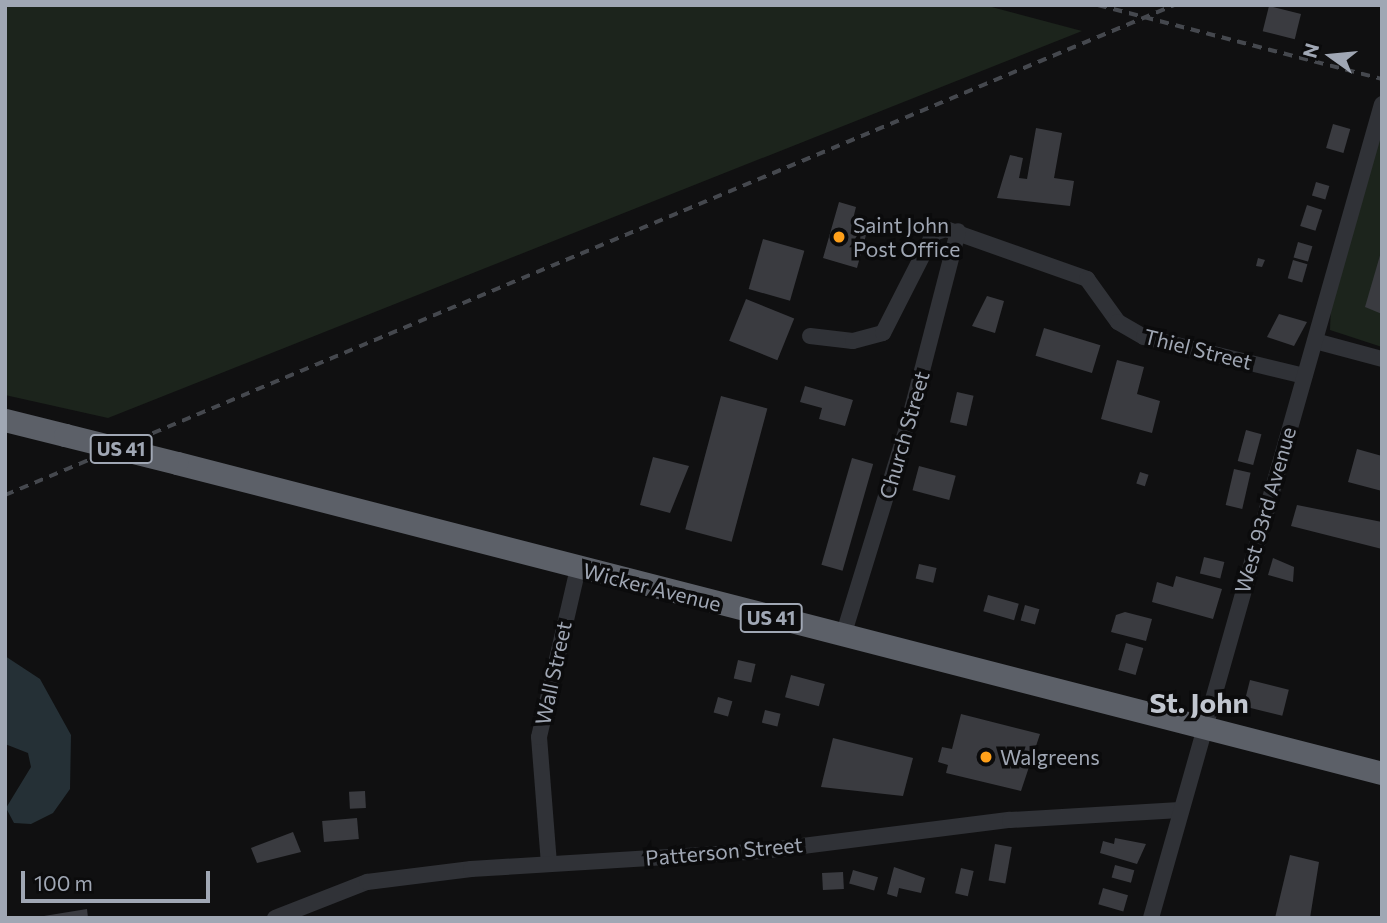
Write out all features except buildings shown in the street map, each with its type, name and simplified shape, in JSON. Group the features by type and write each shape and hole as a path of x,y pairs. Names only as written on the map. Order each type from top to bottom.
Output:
{"highway":[{"name":"Wicker Avenue","path":"5,419 1382,774"}],"street":[{"name":"West 93rd Avenue","path":"1151,918 1203,727 1382,104"},
{"path":"810,336 853,341 883,333 934,233 958,231"},
{"name":"Thiel Street","path":"958,231 1087,279 1118,322 1144,337 1304,376"},
{"name":"Church Street","path":"843,636 909,421 958,231"},
{"path":"1315,341 1382,359"},
{"name":"Wall Street","path":"549,864 540,737 578,568"},
{"name":"Patterson Street","path":"275,918 367,882 549,864 762,851 1010,820 1180,810"}],"shaded area":[{"path":"5,5 984,5 1082,31 108,418 5,395"},
{"path":"1382,126 1382,347 1330,330 1331,304"},
{"path":"5,656 40,679 71,735 70,789 53,813 31,824 14,823 6,808 31,767 28,753 5,744"}],"railway":[{"path":"1098,5 1382,79"},
{"path":"5,495 1174,5"}],"place":[{"name":"Saint John Post Office","path":"839,237"},
{"name":"Walgreens","path":"986,757"}],"district":[{"name":"St. John","path":"1199,702"}]}
